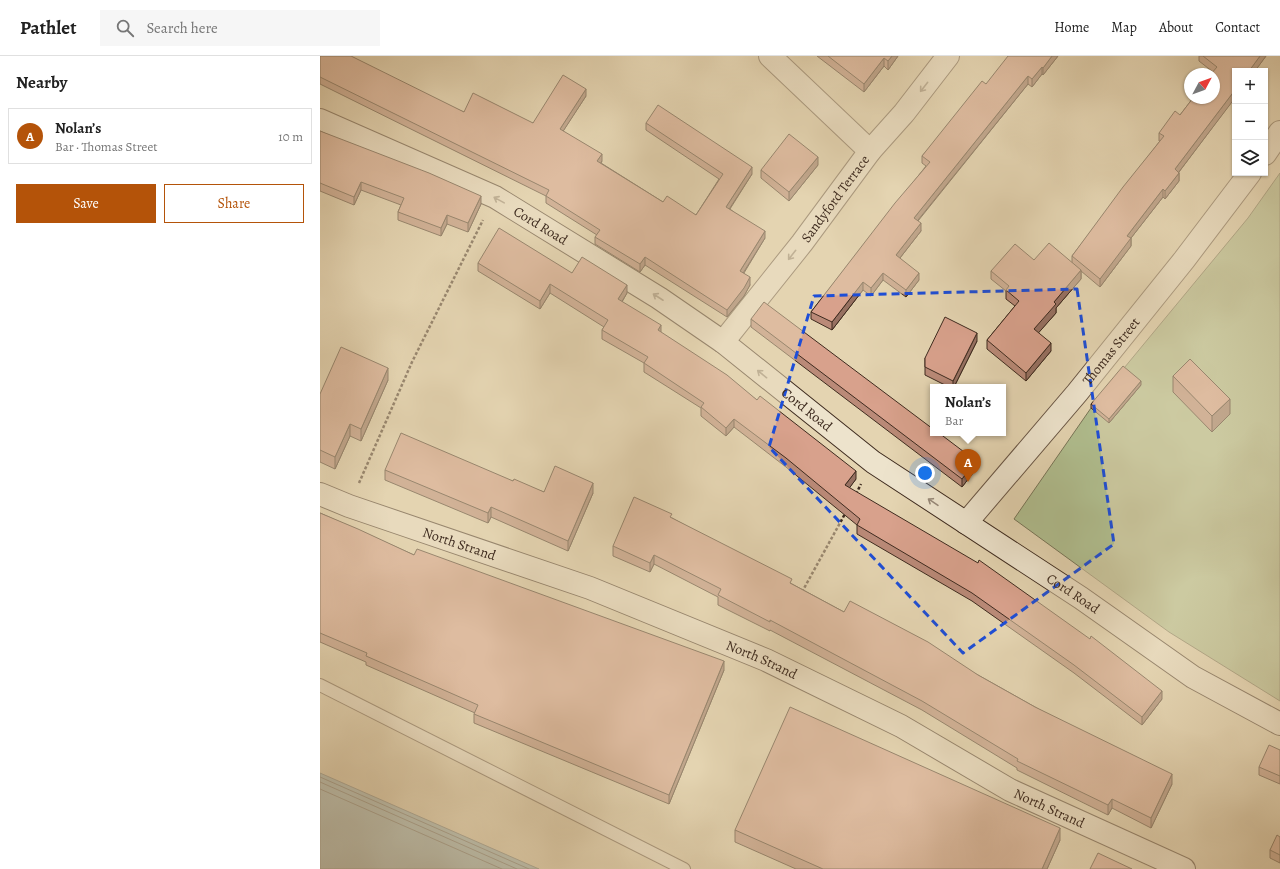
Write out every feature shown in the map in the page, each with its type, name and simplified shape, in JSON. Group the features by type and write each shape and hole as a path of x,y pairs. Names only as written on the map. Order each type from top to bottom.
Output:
{"street":[{"path":"770,56 870,151"},
{"name":"Sandyford Terrace","path":"723,342 802,243 870,151 904,113 948,56"},
{"name":"Cord Road","path":"320,120 495,197 660,298 723,342 873,462 1081,598 1193,677 1280,724"},
{"path":"1268,150 1280,132"},
{"name":"Thomas Street","path":"966,523 1081,387 1184,260 1248,176"},
{"name":"North Strand","path":"320,494 349,506 590,588 766,660 901,726 1010,790 1184,869"}],"lane":[{"path":"320,685 684,869"}],"path":[{"path":"349,506 412,362 495,197"},
{"path":"854,496 873,462"},
{"path":"799,598 847,510"}],"highlighted area":[{"path":"1077,289 1114,544 963,653 769,447 814,296"}],"green space":[{"path":"1280,173 1280,701 1169,632 1014,519 1091,408 1248,218"}],"water":[{"path":"320,773 539,869 320,869"}],"building":[{"path":"320,56 351,56 464,112 473,93 533,123 563,75 586,89 560,129 602,154 597,161 663,202 667,196 696,215 723,174 646,123 658,105 752,167 726,207 765,231 740,271 750,277 744,288 727,310 645,257 640,264 595,237 600,230 546,196 549,190 320,77"},
{"path":"828,56 892,56 888,61 884,58 864,84"},
{"path":"1008,56 1052,56 1032,79 1028,76 914,218 921,223 896,255 919,273 906,290 883,273 871,288 863,282 832,322 811,312 895,203 930,162 922,156 982,81 986,84"},
{"path":"1203,56 1260,56 1251,68 1232,68 1232,94 1175,169 1179,173 1165,191 1163,189 1127,236 1131,238 1100,279 1072,256 1123,187 1164,136 1159,133 1175,111 1180,115 1188,104 1220,104 1220,68 1216,68 1217,67"},
{"path":"320,131 429,173 481,196 468,223 447,215 441,228 398,212 404,198 361,182 354,197 320,183"},
{"path":"789,134 818,157 789,192 761,170"},
{"path":"499,228 572,273 582,257 627,285 618,299 661,325 658,330 727,375 757,400 760,396 856,471 845,485 978,563 979,560 1090,639 1091,636 1162,691 1142,717 1074,665 972,593 857,525 860,519 786,458 734,419 726,428 701,407 704,403 644,363 648,357 602,330 608,320 550,284 540,301 478,263"},
{"path":"1049,243 1081,270 1054,302 1056,304 1034,329 1051,343 1026,373 987,340 1019,301 1006,290 1009,286 991,271 1015,244 1034,260"},
{"path":"764,302 930,427 930,436 943,436 976,461 962,479 751,319"},
{"path":"945,317 977,333 953,381 925,367 925,358"},
{"path":"341,347 388,368 361,429 350,424 335,457 320,450 320,394"},
{"path":"1190,359 1230,399 1212,416 1173,376"},
{"path":"1123,366 1141,381 1109,419 1091,404"},
{"path":"401,433 513,481 514,479 544,492 555,466 593,483 568,541 491,507 488,513 385,470"},
{"path":"634,497 672,514 670,517 792,579 790,583 844,612 850,601 928,642 978,675 1035,707 1172,774 1151,818 1112,799 1108,805 1017,761 1018,759 922,701 770,620 770,622 718,595 721,589 654,555 650,563 613,546"},
{"path":"320,513 414,555 417,549 724,661 669,795 474,714 478,705 366,656 367,653 320,633"},
{"path":"790,707 1060,828 1042,869 823,869 735,830"},
{"path":"1269,745 1280,750 1280,776 1259,767"},
{"path":"1277,835 1280,837 1280,855 1270,850"},
{"path":"1098,853 1132,869 1090,869"}],"place":[{"name":"Nolan’s","path":"968,482"}]}
